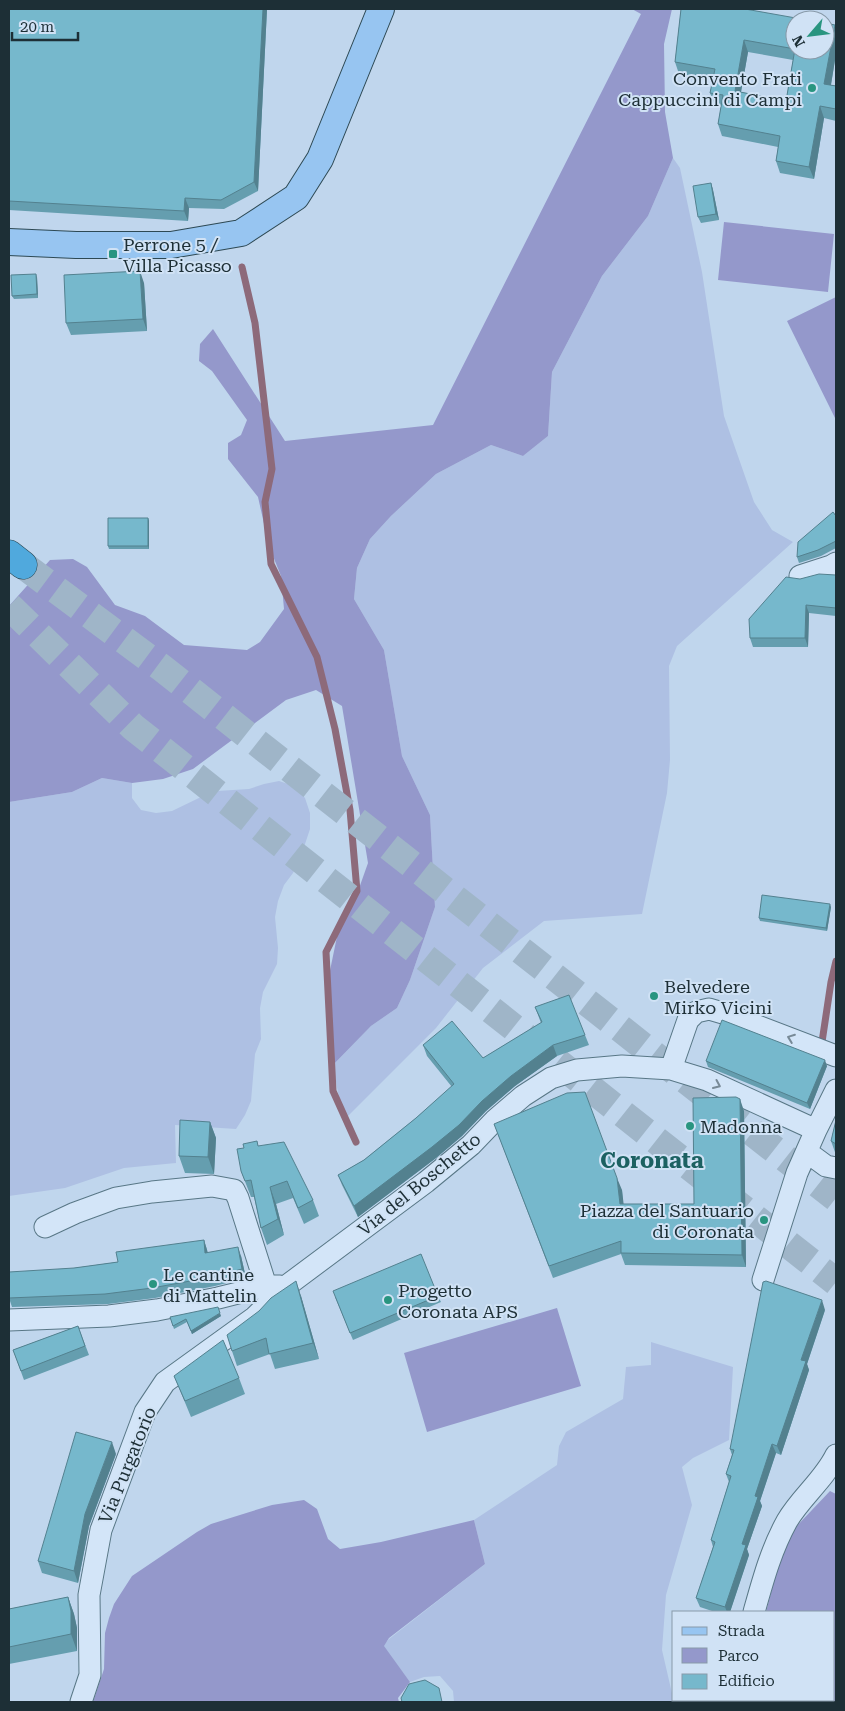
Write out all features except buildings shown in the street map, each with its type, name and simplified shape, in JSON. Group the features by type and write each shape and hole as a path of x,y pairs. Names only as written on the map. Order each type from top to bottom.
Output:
{"main road":[{"path":"9,242 76,245 171,245 241,233 296,197 320,159 381,9"}],"street":[{"path":"800,576 836,563"},
{"path":"671,1069 688,1020 696,1012 708,1009 726,1014 836,1056"},
{"name":"Via del Boschetto","path":"9,1320 109,1316 156,1310 276,1286 420,1187 471,1146 495,1120 523,1096 551,1078 577,1070 622,1066 671,1069 707,1080 816,1130"},
{"path":"763,1280 797,1173 836,1090"},
{"path":"807,1152 826,1166 836,1168"},
{"path":"45,1227 75,1213 116,1198 212,1186 234,1190 276,1286"},
{"name":"Via Purgatorio","path":"81,1702 90,1675 90,1595 101,1530 145,1412 165,1382 254,1317 276,1286"},
{"path":"754,1611 767,1563 788,1521 800,1502 818,1483 836,1455"}],"shaded area":[{"path":"673,158 680,168 702,272 724,416 754,502 772,530 793,542 677,646 669,666 670,760 667,793 642,914 544,921 483,968 436,1028 346,1118 339,1098 333,1065 371,1026 397,1008 410,980 435,907 430,815 402,756 384,650 354,599 357,568 370,539 391,516 436,474 491,445 523,456 548,436 552,372 602,276 648,216"},
{"path":"102,778 132,783 132,798 141,810 156,813 172,811 217,791 249,789 279,781 294,786 305,798 310,813 310,829 300,859 284,885 278,901 275,917 278,948 277,964 263,992 260,1008 261,1039 255,1054 251,1101 236,1129 175,1125 176,1163 124,1168 65,1188 9,1196 9,802 72,792"},
{"path":"651,1342 733,1367 729,1440 693,1458 682,1467 692,1505 666,1595 662,1650 672,1701 674,1702 454,1702 453,1691 440,1676 424,1677 410,1682 383,1646 389,1639 485,1564 474,1520 557,1465 559,1446 566,1432 623,1399 626,1367 651,1365"}],"green space":[{"path":"632,9 672,9 664,44 665,112 673,158 648,216 602,276 552,372 548,436 523,456 491,445 436,474 391,516 370,539 357,568 354,599 384,650 402,756 430,815 435,907 410,980 397,1008 371,1026 333,1065 327,985 340,922 357,894 368,863 342,706 316,690 286,700 193,769 163,779 132,783 102,778 72,792 9,802 9,606 50,560 73,559 87,567 115,605 145,616 184,645 247,650 260,642 284,609 281,576 269,546 258,497 228,459 228,443 241,435 247,420 212,371 199,361 200,344 213,329 285,441 433,425 641,14"},
{"path":"724,222 834,234 828,292 718,280"},
{"path":"836,297 836,417 835,418 787,321"},
{"path":"557,1308 581,1386 427,1432 404,1353"},
{"path":"830,1491 836,1494 836,1702 747,1702 835,1701 835,1611 766,1611 779,1562 793,1530"},
{"path":"304,1500 317,1509 328,1539 340,1549 381,1542 474,1520 485,1564 389,1638 384,1646 410,1682 398,1698 399,1702 93,1702 104,1669 105,1633 109,1618 114,1604 132,1576 211,1524 272,1505"}],"waterway":[{"path":"242,267 255,323 272,469 265,502 271,564 317,657 335,729 350,810 357,891 326,952 333,1091 356,1142"},
{"path":"822,1042 836,961"}],"tunnel":[{"path":"23,565 162,668 836,1198"},
{"path":"9,606 133,727 836,1282"}],"place":[{"name":"Convento Frati Cappuccini di Campi","path":"812,88"},
{"name":"Perrone 5 / Villa Picasso","path":"113,254"},
{"name":"Belvedere Mirko Vicini","path":"654,996"},
{"name":"Madonna","path":"690,1126"},
{"name":"Piazza del Santuario di Coronata","path":"764,1220"},
{"name":"Le cantine di Mattelin","path":"153,1284"},
{"name":"Progetto Coronata APS","path":"388,1300"}],"district":[{"name":"Coronata","path":"652,1160"}]}
